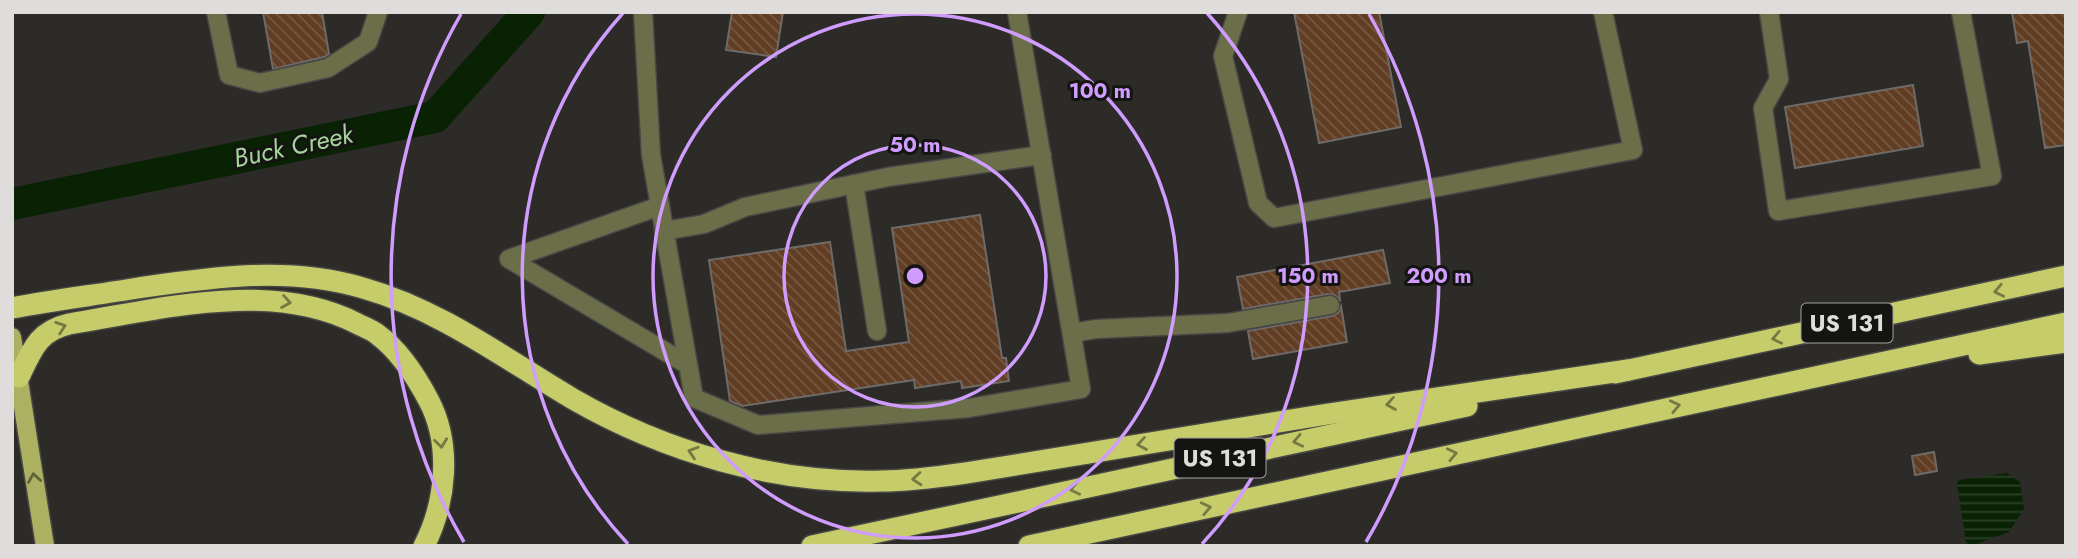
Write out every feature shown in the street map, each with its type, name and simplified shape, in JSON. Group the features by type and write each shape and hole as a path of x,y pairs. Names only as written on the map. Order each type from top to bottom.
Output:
{"highway":[{"path":"12,308 226,276 294,275 339,282 385,295 438,317 573,399 647,436 706,457 742,465 802,477 856,481 907,480 966,473 1376,406 1628,370"},
{"name":"US 131","path":"812,546 2066,276"},
{"path":"19,377 37,341 52,329 69,324 236,300 277,301 315,307 344,316 377,334 398,353 418,380 432,406 442,448 442,491 434,525 424,546"},
{"name":"US 131","path":"1029,546 2066,323"},
{"path":"1852,368 2066,342"},
{"path":"1074,546 1139,522"}],"main road":[{"path":"12,337 45,546"}],"street":[{"path":"216,12 229,75 260,83 328,68 368,42 378,12"},
{"path":"643,12 651,155 694,398 758,425 969,408 1081,389 1017,12"},
{"path":"1238,12 1223,56 1258,202 1274,218 1633,149 1604,12"},
{"path":"1769,12 1779,79 1763,108 1778,211 1992,176 1961,12"},
{"path":"664,231 704,225 745,207 888,177 1042,155"},
{"path":"854,184 877,331"},
{"path":"660,206 509,259 688,365"},
{"path":"1073,339 1096,329 1228,323 1330,305"}],"shaded area":[{"path":"2007,473 2020,482 2024,509 2009,532 1971,546 1966,542 1957,484 1959,480"}],"building":[{"path":"263,12 322,12 329,54 273,69"},
{"path":"732,12 783,12 776,57 726,50"},
{"path":"1294,12 1379,12 1401,127 1319,143"},
{"path":"2012,12 2066,12 2066,145 2045,148 2028,41 2017,43"},
{"path":"1913,85 1923,146 1795,168 1785,107"},
{"path":"980,215 1002,358 1006,358 1009,381 962,388 961,381 915,388 914,380 742,406 730,401 709,260 830,242 846,351 909,342 892,228"},
{"path":"1383,250 1390,283 1339,292 1340,300 1328,294 1243,309 1237,277"},
{"path":"1341,306 1347,342 1253,359 1248,331 1332,316 1338,313"},
{"path":"1934,452 1937,471 1915,475 1912,456"}],"waterway":[{"name":"Buck Creek","path":"12,204 435,117 529,12"}]}
